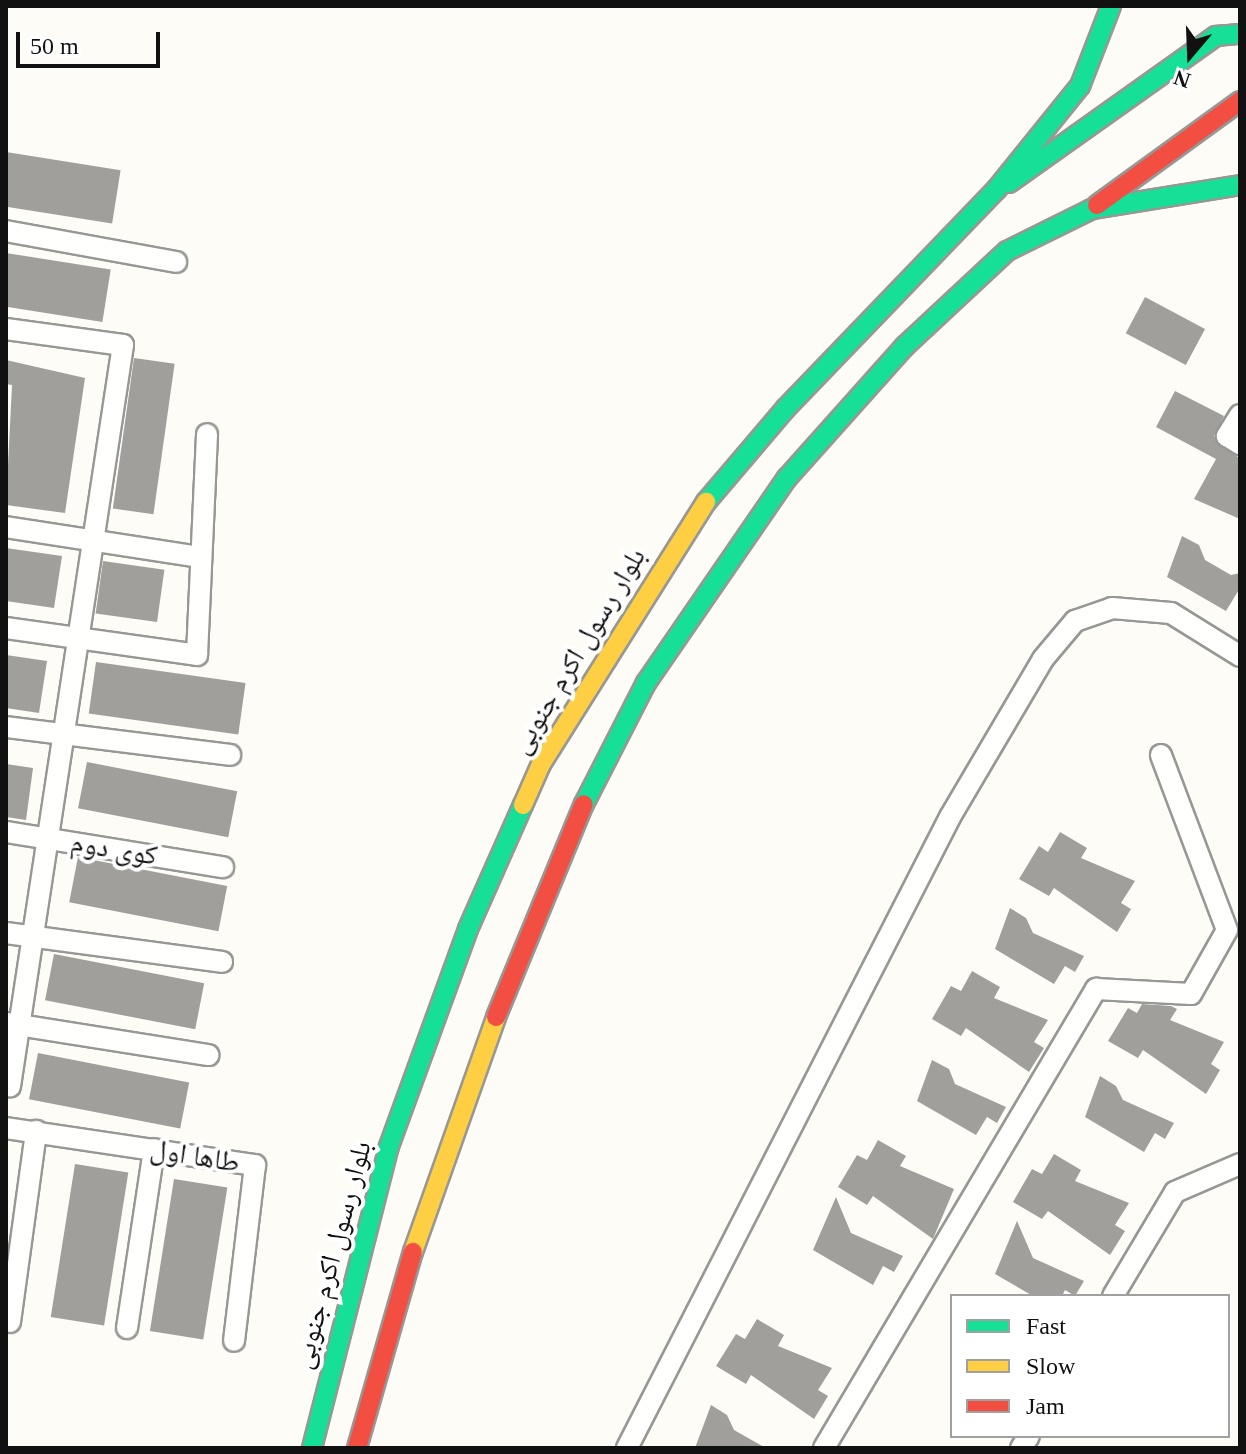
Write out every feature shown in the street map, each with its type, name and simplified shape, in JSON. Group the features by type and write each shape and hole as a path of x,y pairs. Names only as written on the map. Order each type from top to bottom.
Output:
{"main road":[{"name":"بلوار رسول اکرم جنوبی","path":"312,1448 388,1149 468,929 541,764 705,503 786,408 996,190 1080,86 1111,6"},
{"path":"996,190 1036,170 1216,36 1240,34"},
{"path":"357,1448 430,1192 501,1003 558,855 646,683 787,478 905,346 1007,251 1092,209 1240,101"},
{"path":"1092,209 1240,185"}],"street":[{"path":"6,231 176,262"},
{"path":"6,329 123,345 32,937 12,1024 10,1086"},
{"path":"1240,415 1227,436 1240,444"},
{"path":"6,628 197,655 199,557 207,434"},
{"path":"6,527 199,557"},
{"path":"627,1448 950,817 1043,659 1075,621 1112,608 1171,613 1240,656"},
{"path":"6,727 230,755"},
{"path":"824,1448 1096,989 1191,994 1227,930 1161,755"},
{"name":"کوی دوم","path":"6,832 223,867"},
{"path":"6,933 222,962"},
{"path":"12,1024 208,1055"},
{"name":"طاها اول","path":"6,1128 255,1165 234,1341"},
{"path":"10,1322 36,1131"},
{"path":"127,1328 154,1149"},
{"path":"1114,1294 1175,1192 1240,1164"}],"building":[{"path":"6,152 121,170 112,223 6,207"},
{"path":"6,253 111,270 102,322 6,307"},
{"path":"1145,297 1205,329 1186,365 1126,333"},
{"path":"134,358 175,364 153,514 113,509"},
{"path":"6,360 85,378 65,513 6,505 12,385 6,384"},
{"path":"1175,391 1224,416 1214,436 1240,459 1240,519 1194,499 1216,459 1156,427"},
{"path":"1182,536 1199,545 1205,560 1231,575 1240,573 1240,588 1226,611 1167,577"},
{"path":"6,548 62,556 54,608 6,601"},
{"path":"103,561 164,570 157,622 96,613"},
{"path":"6,655 47,661 39,713 6,708"},
{"path":"96,662 246,683 238,735 89,713"},
{"path":"87,762 237,791 228,837 78,808"},
{"path":"6,764 33,768 26,820 6,817"},
{"path":"1060,832 1087,848 1081,858 1135,881 1121,903 1131,909 1117,932 1054,888 1049,896 1019,879 1039,846 1048,852"},
{"path":"78,857 227,886 218,931 69,902"},
{"path":"1010,908 1026,918 1033,933 1084,956 1075,972 1065,966 1054,984 995,949"},
{"path":"54,954 204,983 195,1029 45,1000"},
{"path":"972,971 1000,987 994,998 1048,1020 1034,1042 1044,1048 1029,1072 966,1028 961,1036 932,1019 951,986 961,991"},
{"path":"1142,1004 1171,1006 1177,1009 1170,1020 1224,1042 1211,1064 1220,1070 1206,1094 1143,1050 1138,1058 1108,1041 1128,1008 1137,1013"},
{"path":"38,1053 189,1082 180,1129 29,1099"},
{"path":"932,1060 949,1069 955,1084 1006,1107 997,1123 987,1117 976,1135 917,1101"},
{"path":"1100,1076 1116,1086 1123,1100 1174,1123 1165,1139 1155,1133 1144,1152 1085,1117"},
{"path":"878,1140 906,1156 900,1166 954,1189 933,1239 873,1196 867,1205 838,1187 857,1155 867,1160"},
{"path":"1054,1154 1081,1170 1075,1181 1129,1203 1115,1225 1125,1231 1110,1255 1048,1211 1042,1219 1013,1202 1032,1169 1042,1174"},
{"path":"75,1164 128,1172 104,1326 51,1317"},
{"path":"174,1179 227,1187 203,1340 150,1331"},
{"path":"836,1197 851,1233 903,1256 894,1272 883,1266 873,1285 813,1250"},
{"path":"1017,1221 1033,1258 1084,1281 1076,1294 1065,1290 1063,1294 1030,1294 995,1274"},
{"path":"757,1319 784,1335 778,1346 832,1368 818,1390 828,1396 814,1419 751,1375 746,1384 716,1366 736,1334 745,1339"},
{"path":"711,1405 727,1415 734,1430 766,1448 695,1448"}],"traffic: fast":[{"path":"706,502 786,408 996,190 1080,86 1111,6"},
{"path":"1009,183 1216,36 1240,34"},
{"path":"584,804 646,683 787,478 905,346 1007,251 1092,209 1240,185"},
{"path":"312,1448 388,1149 468,929 523,805"}],"traffic: slow":[{"path":"523,805 541,764 706,502"},
{"path":"413,1252 496,1017"}],"traffic: jam":[{"path":"1097,205 1240,101"},
{"path":"496,1017 584,804"},
{"path":"357,1448 413,1252"}]}
